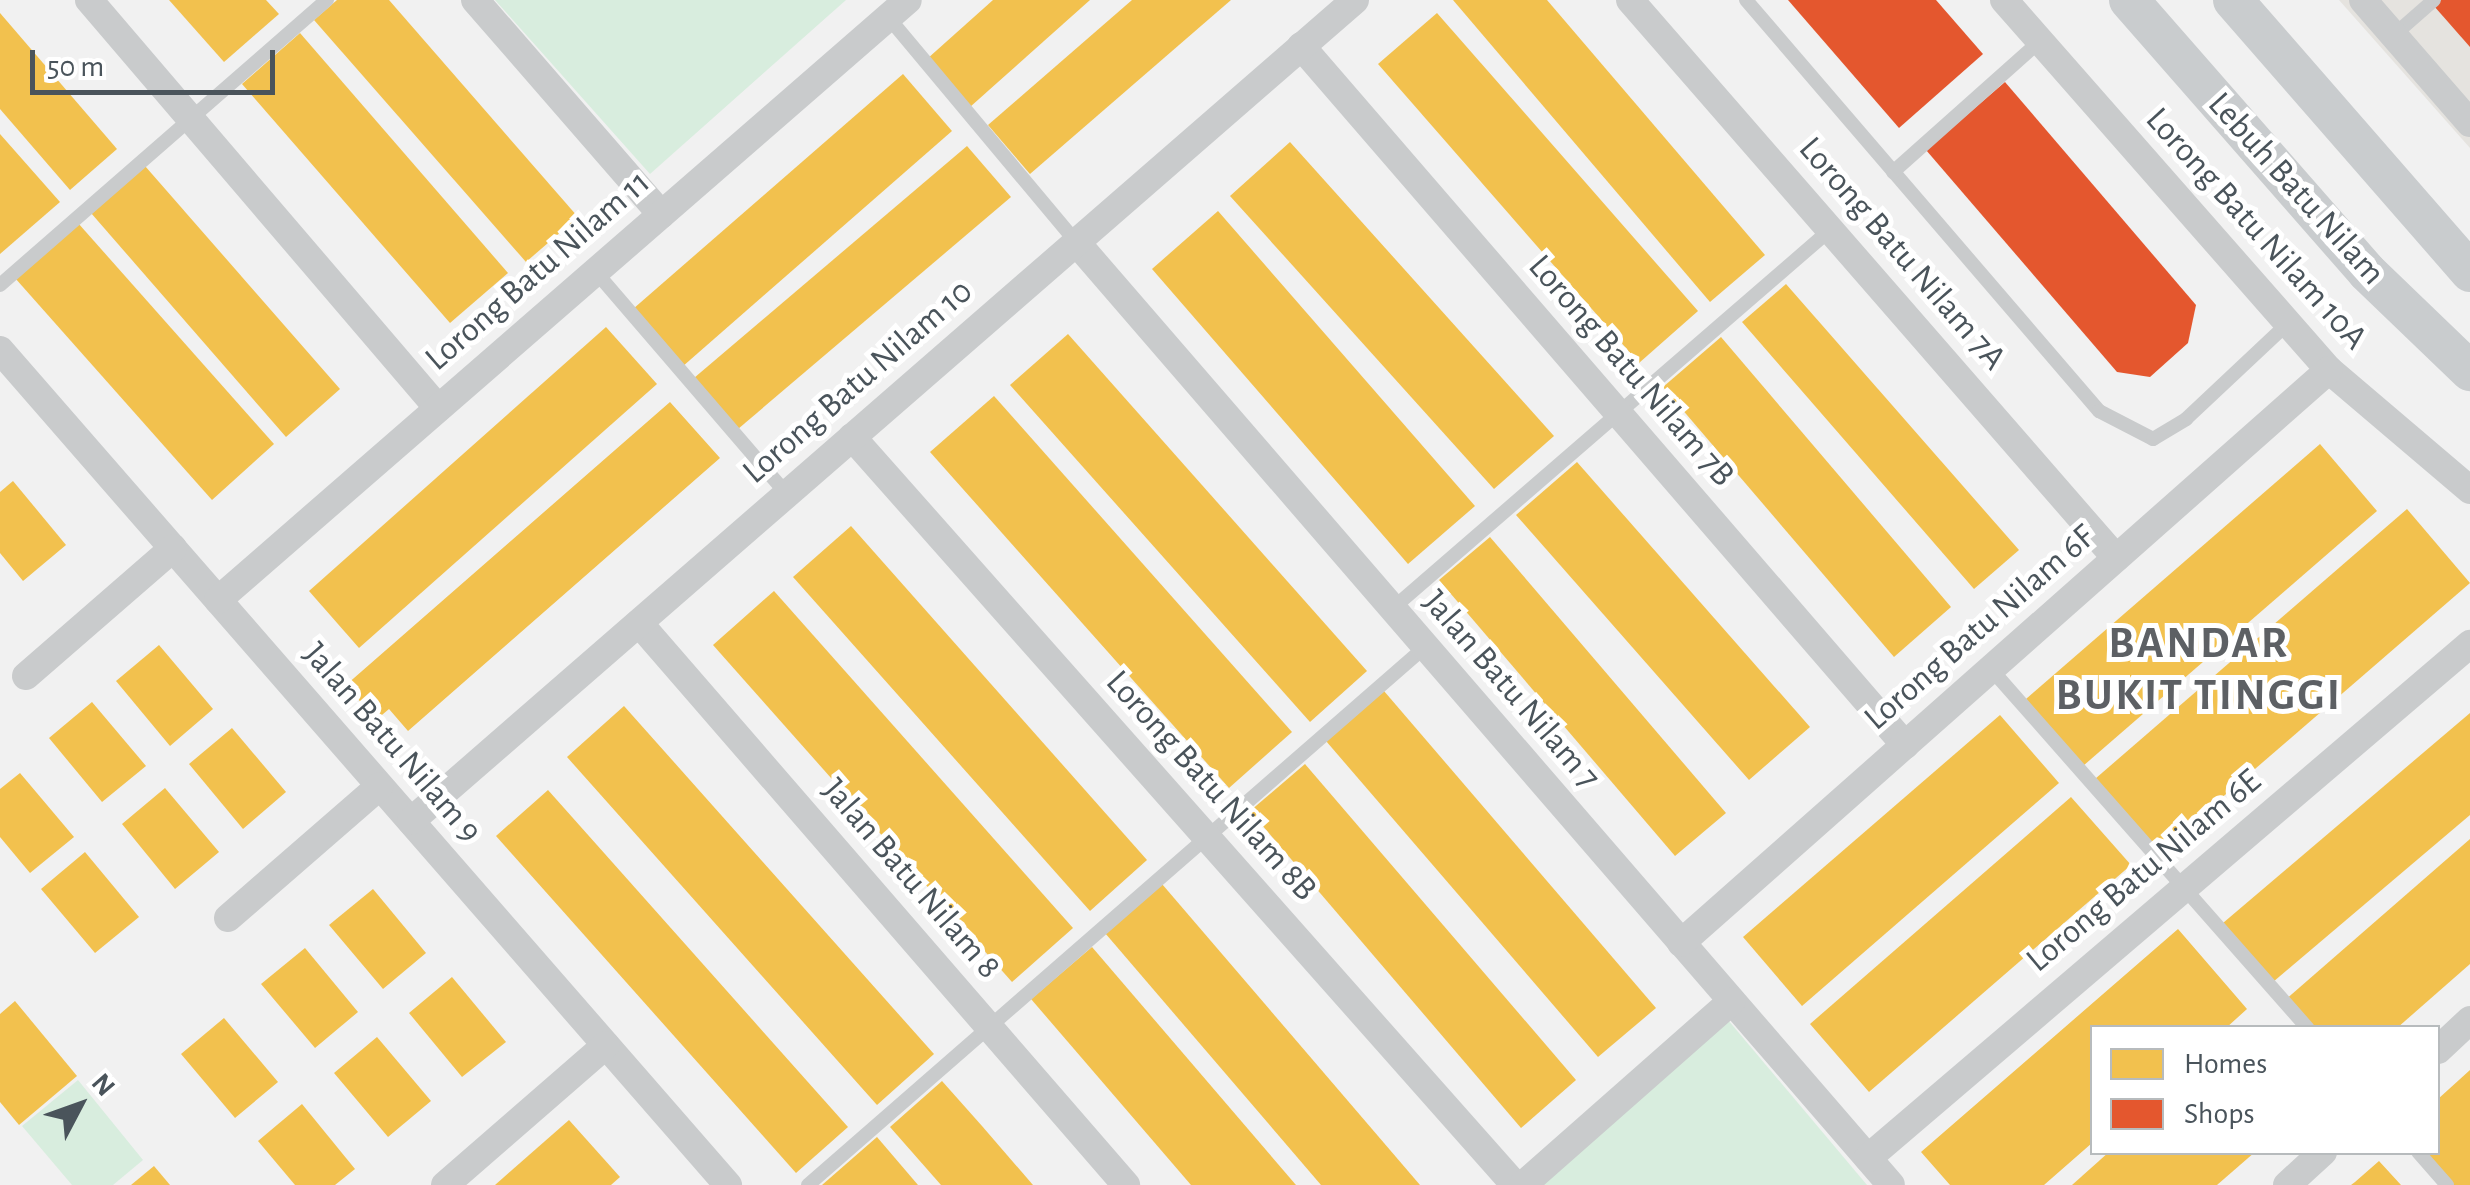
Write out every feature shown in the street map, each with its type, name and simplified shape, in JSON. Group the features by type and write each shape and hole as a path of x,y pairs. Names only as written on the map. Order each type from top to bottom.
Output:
{"main road":[{"name":"Lebuh Batu Nilam","path":"2129,0 2367,272 2470,371"},
{"path":"2232,0 2470,272"}],"street":[{"path":"89,0 438,408"},
{"path":"475,0 661,214"},
{"name":"Lorong Batu Nilam 10","path":"411,821 1355,0"},
{"name":"Lorong Batu Nilam 7A","path":"1630,0 2116,558"},
{"name":"Lorong Batu Nilam 10A","path":"2004,0 2329,370 2470,490"},
{"path":"2362,0 2470,123"},
{"name":"Lorong Batu Nilam 11","path":"218,600 898,9"},
{"name":"Lorong Batu Nilam 7B","path":"1302,46 1904,745"},
{"name":"Jalan Batu Nilam 7","path":"1076,242 1891,1185"},
{"name":"Jalan Batu Nilam 9","path":"0,350 728,1185"},
{"name":"Lorong Batu Nilam 6F","path":"1681,943 2329,370"},
{"name":"Lorong Batu Nilam 8B","path":"852,437 1515,1185"},
{"path":"26,676 173,548"},
{"name":"Jalan Batu Nilam 8","path":"639,623 1126,1185"},
{"name":"Lorong Batu Nilam 6E","path":"1868,1158 2470,644"},
{"path":"228,918 380,786"},
{"path":"1523,1185 1732,1001"},
{"path":"2440,1048 2470,1020"},
{"path":"445,1185 606,1045"},
{"path":"2287,1185 2320,1155"}],"lane":[{"path":"0,285 327,0"},
{"path":"1746,0 2100,411 2153,440 2186,419 2286,324"},
{"path":"2394,35 2434,0"},
{"path":"898,9 1076,242"},
{"path":"1893,172 2040,41"},
{"path":"1392,609 1830,230"},
{"path":"595,272 787,494"},
{"path":"808,1185 1425,647"},
{"path":"1991,669 2305,1025"},
{"path":"2421,1155 2447,1185"}],"shaded area":[{"path":"2339,0 2470,0 2470,148"}],"green space":[{"path":"495,0 846,0 650,174"},
{"path":"1728,1020 1867,1185 1538,1185"},
{"path":"78,1080 143,1160 113,1185 72,1185 22,1126"}],"building: Homes":[{"path":"169,0 266,0 279,14 224,62"},
{"path":"337,0 389,0 578,217 526,262 314,20"},
{"path":"993,0 1090,0 970,107 927,59"},
{"path":"1132,0 1231,0 1030,174 988,125"},
{"path":"1453,0 1547,0 1765,255 1710,302"},
{"path":"0,13 117,149 70,190 0,109"},
{"path":"1437,13 1698,311 1639,363 1378,64"},
{"path":"300,33 508,273 450,323 242,84"},
{"path":"903,74 952,131 682,367 633,309"},
{"path":"0,134 60,202 0,254"},
{"path":"1290,142 1554,436 1494,489 1230,196"},
{"path":"967,146 1011,197 738,429 694,378"},
{"path":"145,166 340,389 286,437 91,213"},
{"path":"1218,211 1475,506 1408,564 1152,269"},
{"path":"78,223 274,444 212,500 15,278"},
{"path":"1786,284 2019,550 1974,589 1742,322"},
{"path":"606,327 657,384 359,648 309,591"},
{"path":"1068,334 1367,671 1310,722 1010,385"},
{"path":"1721,337 1951,607 1894,657 1663,387"},
{"path":"994,396 1292,732 1229,788 930,452"},
{"path":"670,402 720,458 408,731 389,709 376,720 346,685"},
{"path":"2320,444 2377,511 2083,766 2026,699"},
{"path":"1577,462 1810,727 1749,780 1516,515"},
{"path":"13,481 66,545 23,581 0,553 0,492"},
{"path":"2407,509 2470,583 2159,852 2095,779"},
{"path":"851,526 1147,860 1090,911 793,577"},
{"path":"1490,537 1726,813 1675,856 1439,580"},
{"path":"774,591 1073,928 1012,982 713,645"},
{"path":"159,645 213,709 170,746 116,681"},
{"path":"1384,691 1656,1008 1598,1057 1326,741"},
{"path":"92,702 146,766 102,802 49,738"},
{"path":"624,706 934,1054 877,1105 567,757"},
{"path":"2470,713 2470,815 2273,982 2223,923"},
{"path":"2000,715 2059,783 1802,1006 1743,937"},
{"path":"232,728 286,792 243,829 189,764"},
{"path":"1305,764 1576,1080 1521,1128 1250,811"},
{"path":"20,773 74,837 30,873 0,837 0,789"},
{"path":"165,788 219,852 175,889 122,824"},
{"path":"548,790 848,1127 796,1173 496,836"},
{"path":"2071,797 2131,865 1869,1092 1810,1024"},
{"path":"2470,839 2470,964 2400,1025 2306,1025 2285,1000"},
{"path":"85,852 139,917 95,953 41,889"},
{"path":"1162,884 1420,1185 1321,1185 1105,933"},
{"path":"373,889 426,953 383,989 329,925"},
{"path":"2178,929 2247,1009 2229,1025 2090,1025 2090,1145 2044,1185 1950,1185 1921,1152"},
{"path":"1092,947 1296,1185 1191,1185 1031,999"},
{"path":"305,948 358,1012 315,1048 261,984"},
{"path":"452,977 506,1042 462,1077 409,1013"},
{"path":"15,1001 77,1076 19,1125 0,1102 0,1014"},
{"path":"224,1018 278,1082 235,1118 181,1054"},
{"path":"377,1037 431,1101 388,1137 334,1073"},
{"path":"2470,1070 2470,1185 2446,1185 2420,1155 2440,1155 2440,1097"},
{"path":"942,1081 1033,1185 941,1185 890,1127"},
{"path":"302,1104 355,1169 335,1185 295,1185 258,1141"},
{"path":"569,1120 620,1177 611,1185 495,1185"},
{"path":"877,1137 918,1185 822,1185"},
{"path":"2106,1155 2252,1155 2217,1185 2072,1185"},
{"path":"2379,1161 2401,1185 2351,1185 2355,1182"},
{"path":"154,1166 170,1185 131,1185"}],"building: Shops":[{"path":"1788,0 1936,0 1983,54 1899,128"},
{"path":"2441,0 2470,0 2470,47 2434,6"},
{"path":"2005,82 2196,305 2188,343 2150,377 2117,372 1926,150"}],"district":[{"name":"BANDAR BUKIT TINGGI","path":"2199,670"}]}
